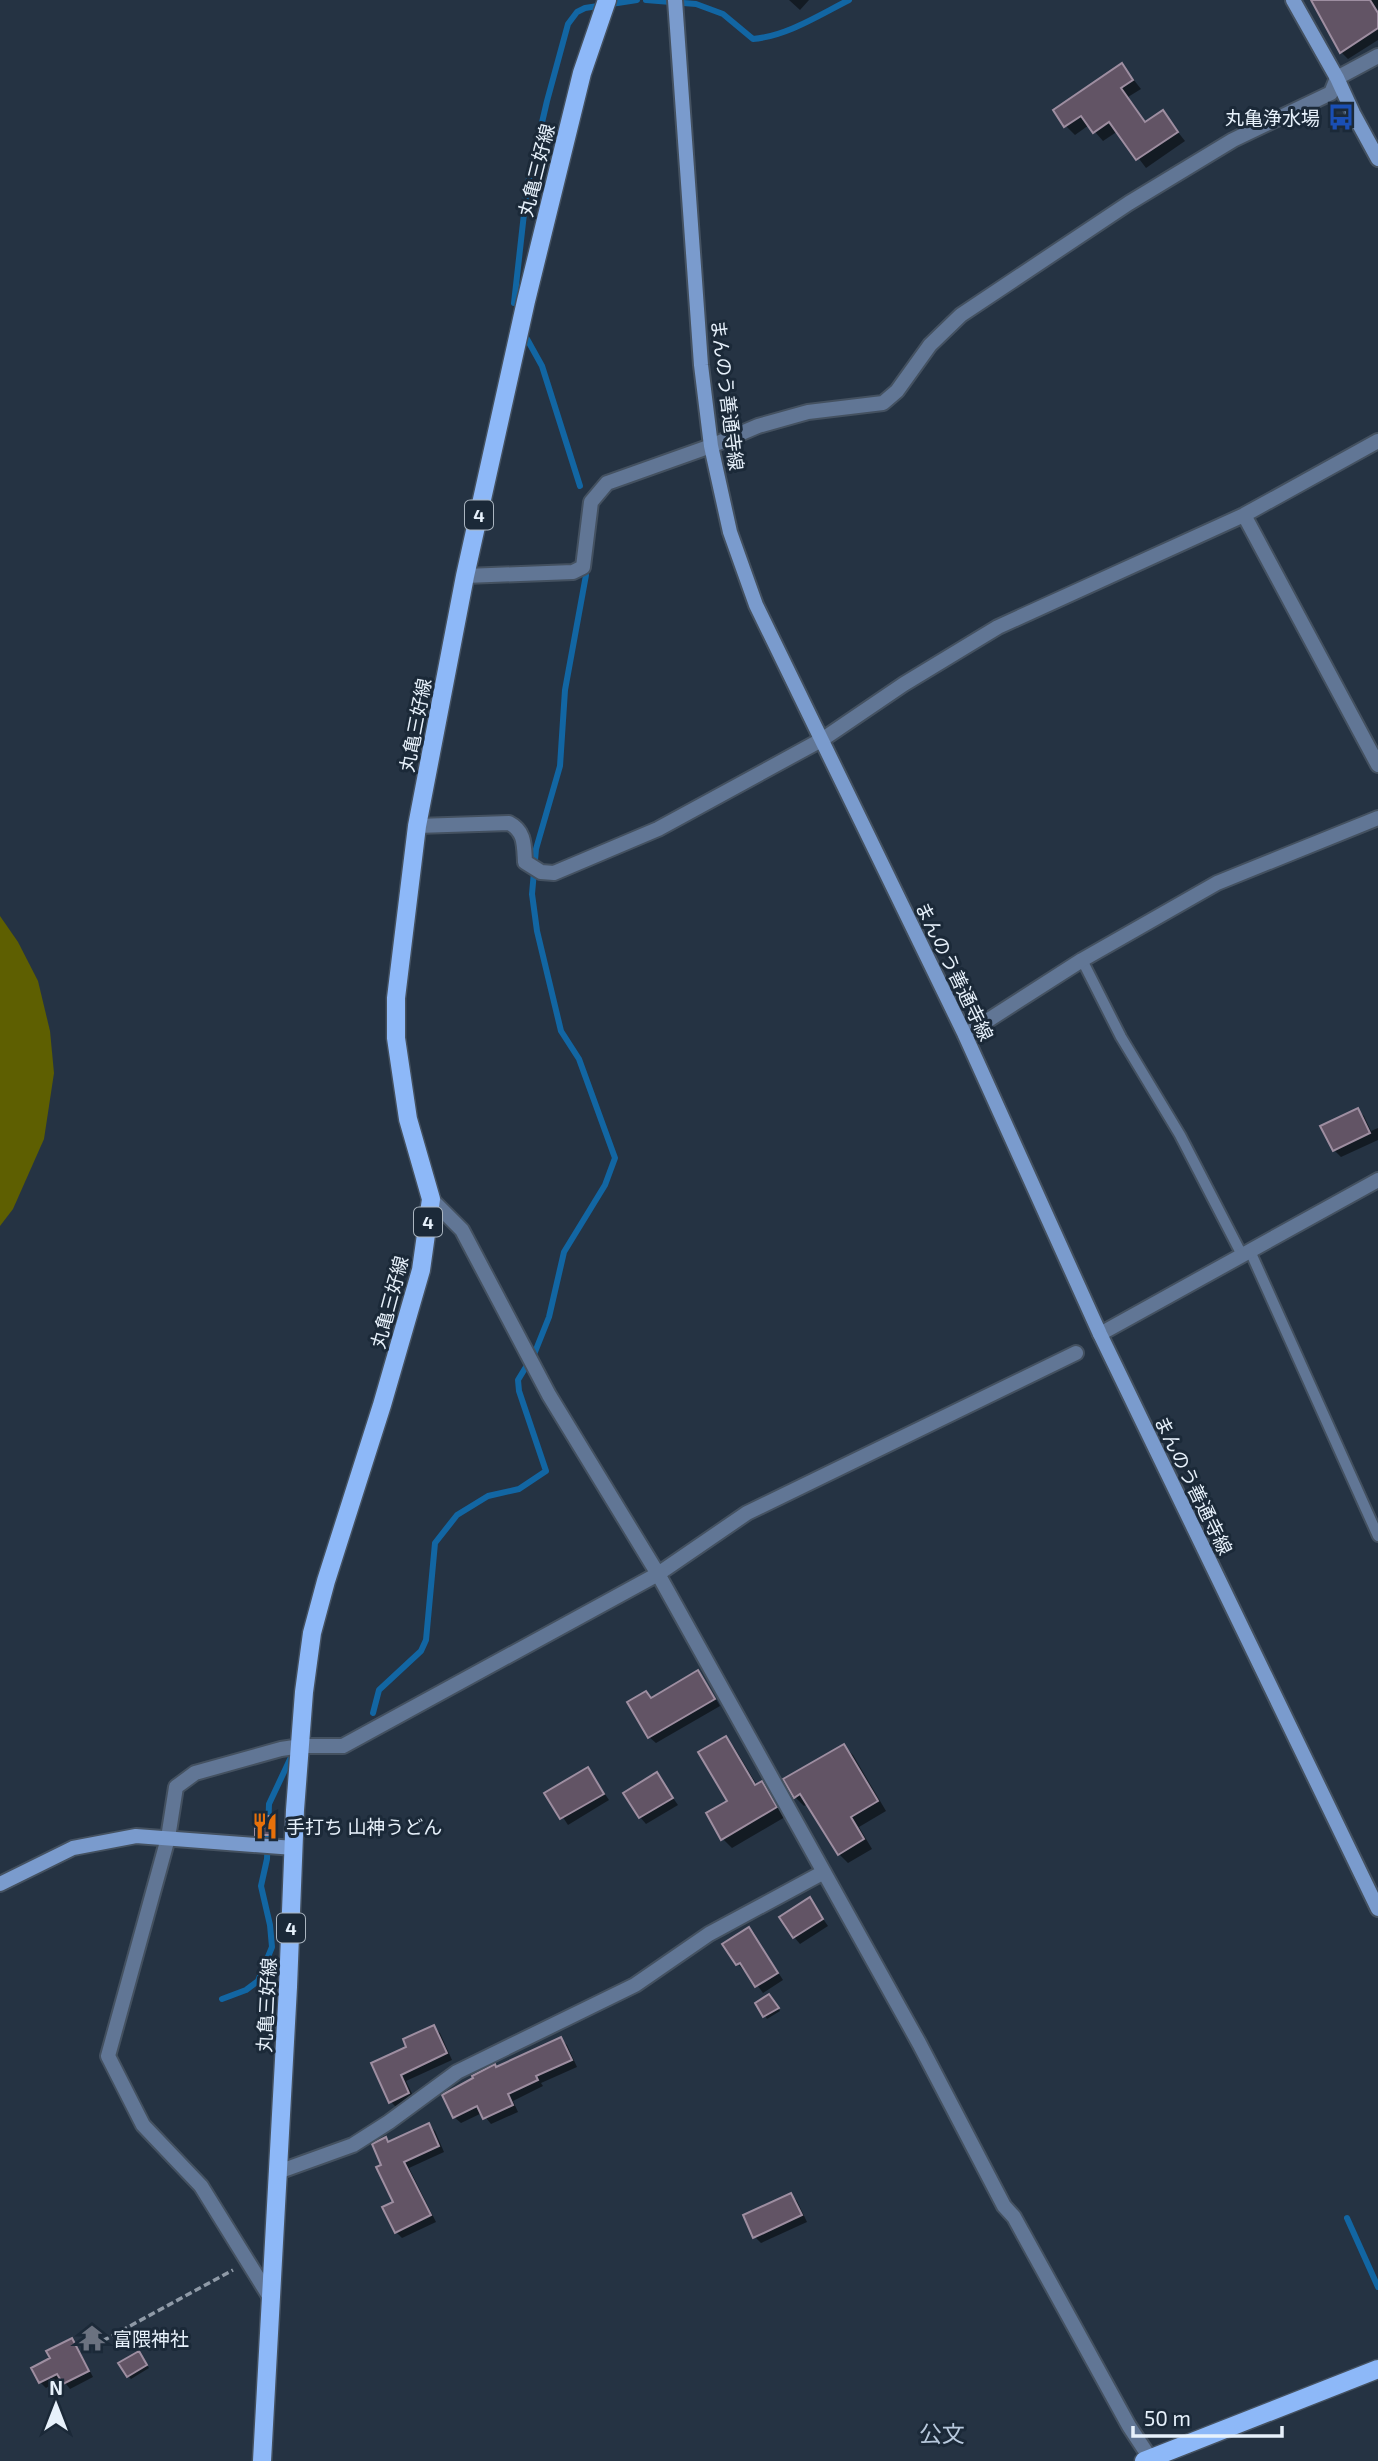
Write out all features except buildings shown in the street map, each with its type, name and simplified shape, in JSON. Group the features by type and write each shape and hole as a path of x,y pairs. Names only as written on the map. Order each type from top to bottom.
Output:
{"main road":[{"name":"丸亀三好線","path":"262,2461 278,2172 287,1848 301,1746 304,1692 312,1633 421,1270 430,1199 408,1119 396,1038 397,998 416,826 466,576 557,174 582,74 607,0"},
{"name":"まんのう善通寺線","path":"675,0 701,365 711,446 730,532 756,605 965,1035 1100,1334 1378,1909"},
{"path":"1293,0 1378,159"},
{"path":"0,1884 73,1848 136,1836 287,1848"},
{"path":"1149,2460 1378,2369"}],"street":[{"path":"466,576 573,572 583,567 591,502 607,483 711,446 758,426 808,412 883,403 897,391 930,345 961,315 1129,203 1233,140 1331,93 1337,78 1378,56"},
{"path":"416,826 509,822 519,828 524,841 525,862 541,873 554,873 658,828 823,739 904,684 999,627 1244,515 1378,441"},
{"path":"1244,515 1378,765"},
{"path":"965,1035 1082,960 1217,883 1378,818"},
{"path":"1100,1334 1378,1180"},
{"path":"430,1199 462,1230 537,1372 658,1574 919,2043 1004,2206 1014,2217 1149,2460"},
{"path":"271,2299 201,2186 143,2125 108,2056 168,1838 176,1787 195,1773 301,1746 344,1746 658,1574 747,1513 1076,1353"},
{"path":"278,2172 353,2145 457,2072 635,1985 709,1934 824,1872"}],"lane":[{"path":"1082,960 1121,1037 1246,1253 1378,1536"}],"path":[{"path":"84,2351 249,2262"}],"shaded area":[{"path":"0,916 18,942 38,981 50,1031 54,1073 44,1139 13,1209 0,1226"}],"waterway":[{"path":"514,303 527,187 568,24 577,12 585,8 637,0"},
{"path":"646,0 696,4 723,14 753,39 778,34 849,0"},
{"path":"527,339 542,366 580,486"},
{"path":"373,1713 379,1690 421,1651 426,1640 435,1543 457,1515 488,1496 519,1489 546,1471 519,1391 518,1380 535,1352 549,1317 564,1252 605,1185 615,1158 579,1059 561,1031 537,931 532,894 536,849 560,766 565,690 586,575"},
{"path":"222,1999 246,1990 258,1981 272,1947 261,1886 267,1859 269,1804 292,1755"},
{"path":"1347,2218 1378,2287"}],"place":[{"name":"丸亀浄水場","path":"1341,117"},
{"name":"手打ち 山神うどん","path":"265,1826"},
{"name":"富隈神社","path":"92,2338"}],"district":[{"name":"公文","path":"942,2433"}]}
